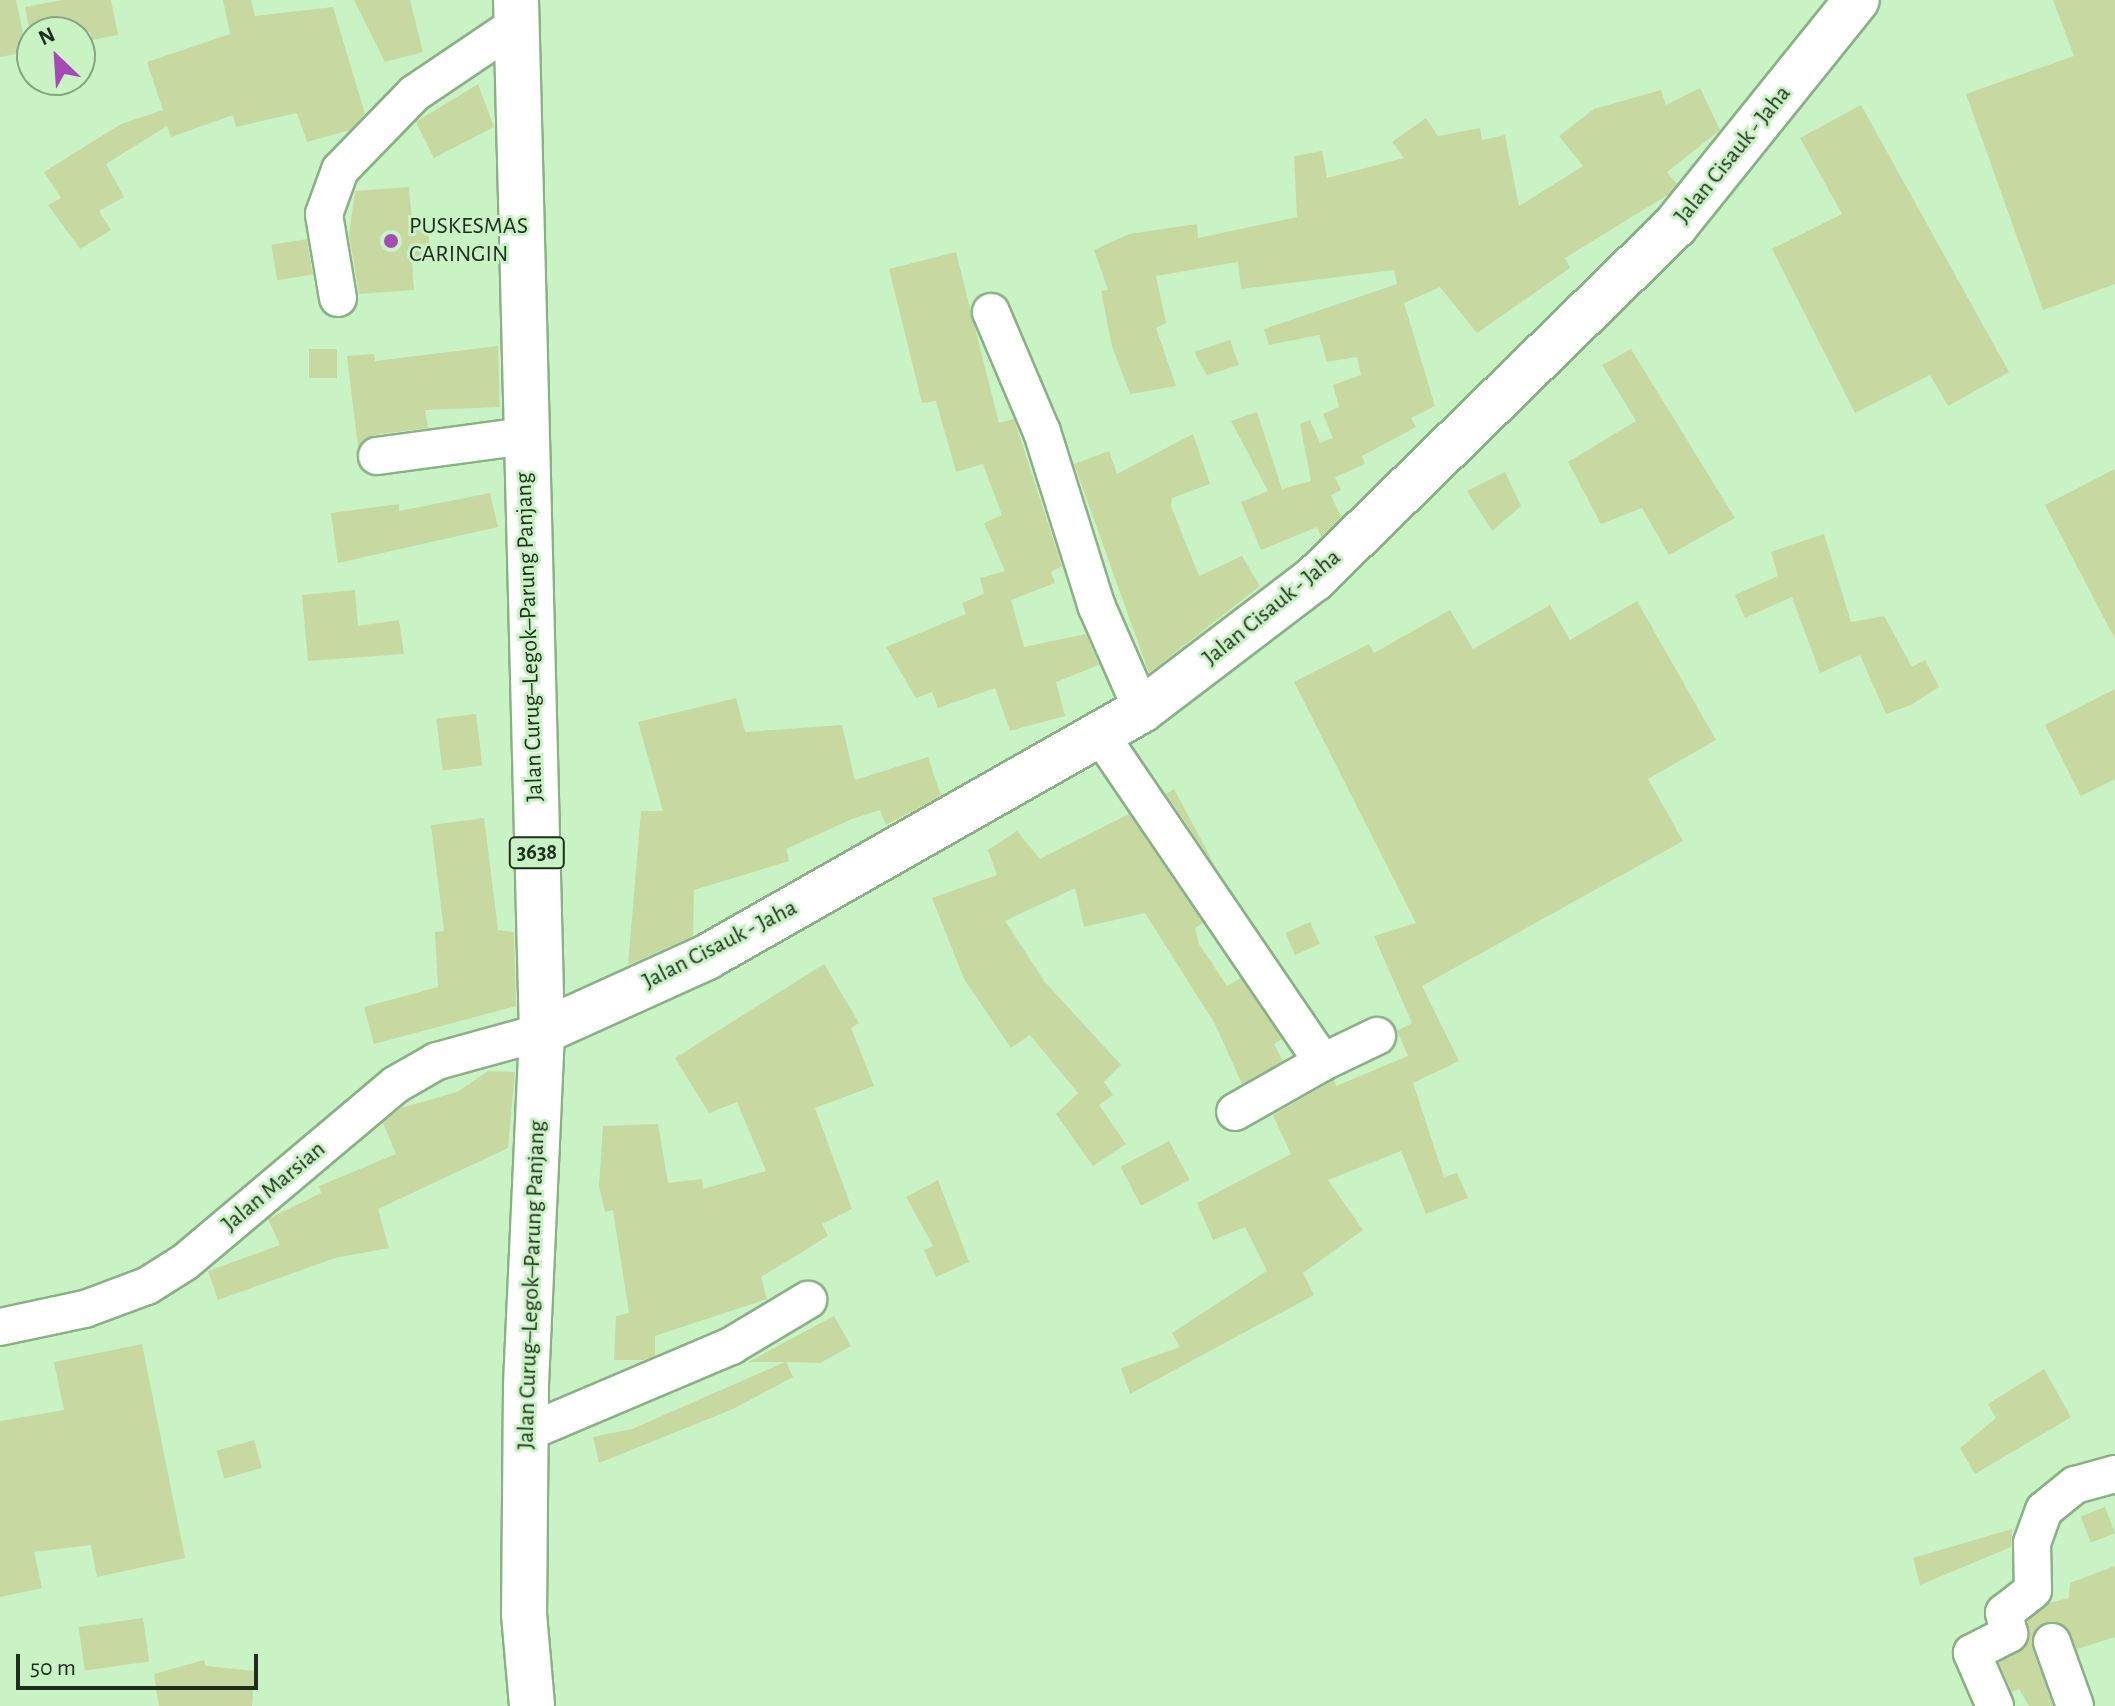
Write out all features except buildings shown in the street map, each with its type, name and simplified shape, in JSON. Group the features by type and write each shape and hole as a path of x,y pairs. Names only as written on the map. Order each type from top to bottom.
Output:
{"main road":[{"name":"Jalan Cisauk - Jaha","path":"542,1032 707,957 1142,710 1314,579 1487,416 1675,226 1857,0"},
{"name":"Jalan Curug–Legok–Parung Panjang","path":"514,13 542,1032 526,1433 532,1706"}],"street":[{"path":"338,298 324,214 340,170 415,93 514,13"},
{"path":"991,312 1042,432 1092,593 1142,710"},
{"path":"377,456 525,436"},
{"path":"1099,733 1323,1062"},
{"name":"Jalan Marsian","path":"0,1327 85,1309 147,1286 185,1262 395,1085 437,1061 542,1032"},
{"path":"1235,1112 1323,1062 1377,1036"},
{"path":"526,1433 731,1346 808,1300"},
{"path":"1995,1706 1972,1653 2009,1634 2004,1613 2033,1590 2032,1543 2044,1510 2075,1485 2115,1474"},
{"path":"2052,1642 2075,1706"}],"place":[{"name":"PUSKESMAS CARINGIN","path":"391,241"}]}
